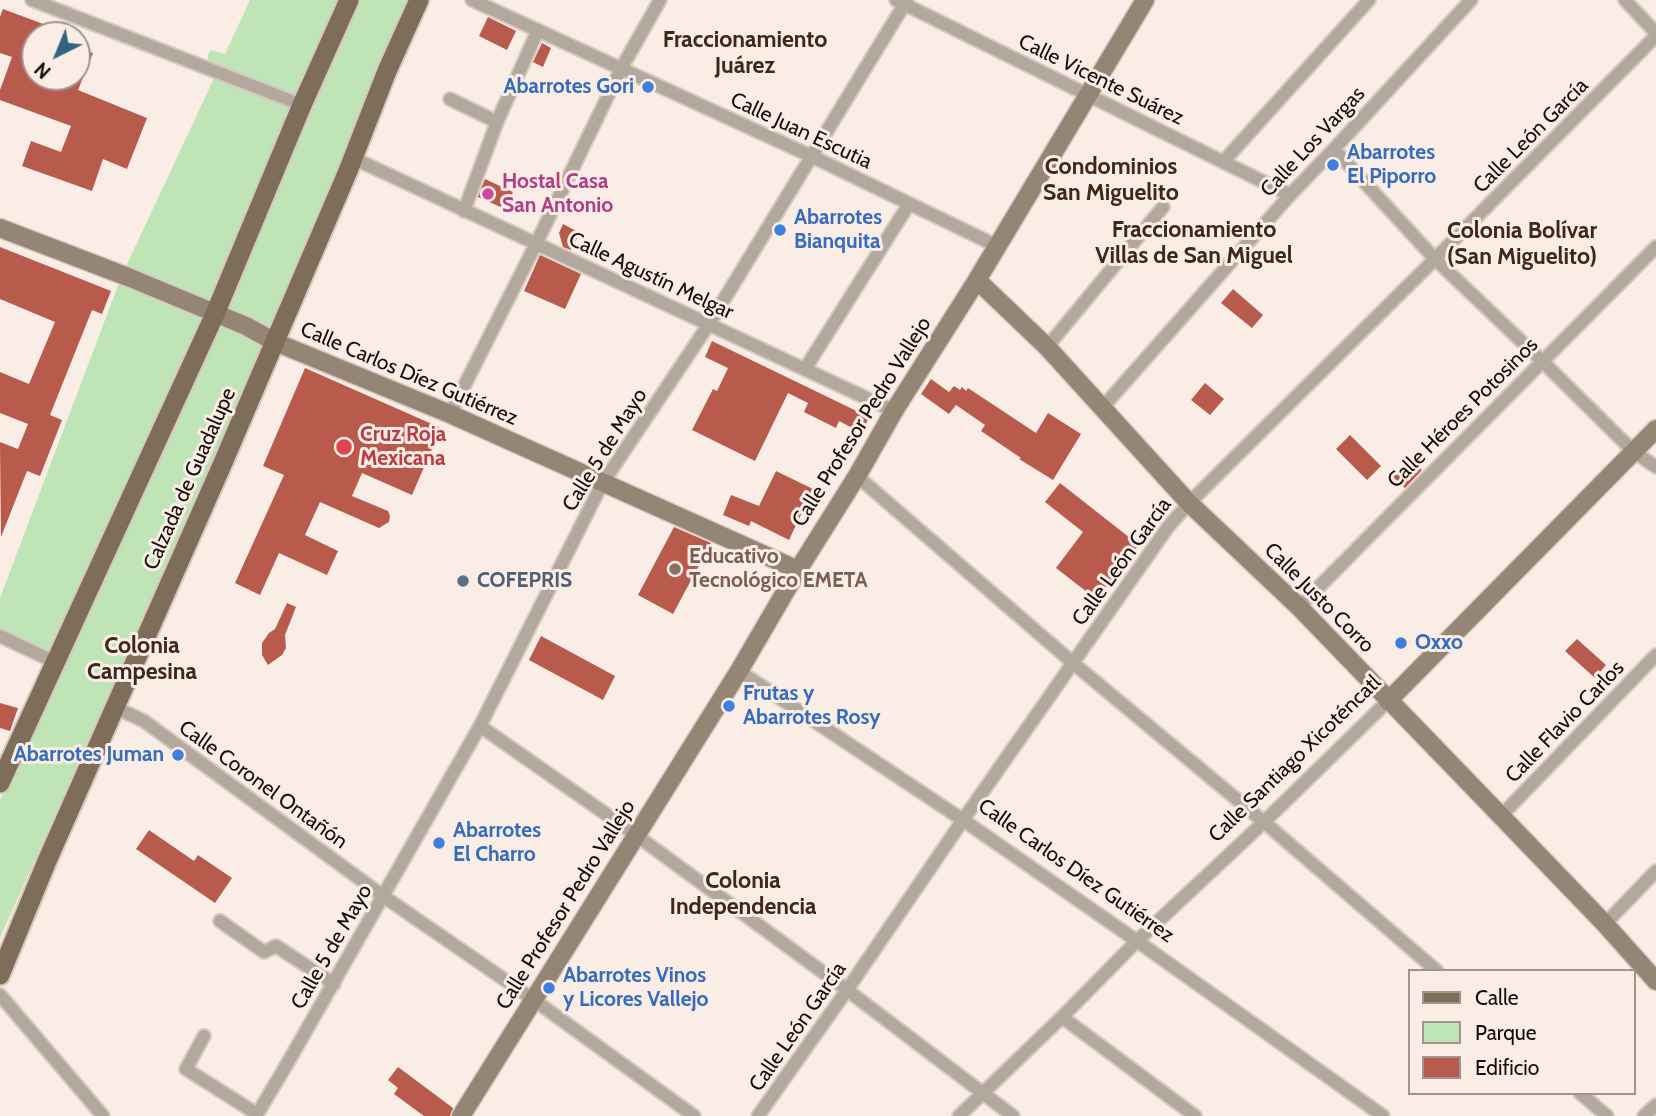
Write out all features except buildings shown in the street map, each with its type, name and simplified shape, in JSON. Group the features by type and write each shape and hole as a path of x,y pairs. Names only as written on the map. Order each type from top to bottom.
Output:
{"main road":[{"path":"0,783 215,314 349,0"},
{"name":"Calzada de Guadalupe","path":"0,975 47,861 275,342 419,0"}],"street":[{"path":"32,0 302,106"},
{"name":"Calle Juan Escutia","path":"472,0 811,156 997,246"},
{"path":"450,414 537,244 621,69 660,0"},
{"name":"Calle Profesor Pedro Vallejo","path":"461,1116 739,671 797,570 977,280 1145,0"},
{"path":"1223,162 1369,0"},
{"name":"Calle Los Vargas","path":"1103,407 1290,195 1471,0"},
{"path":"1625,0 1656,35"},
{"name":"Calle Vicente Suárez","path":"902,1 1290,195"},
{"name":"Calle 5 de Mayo","path":"256,1115 334,984 480,726 602,484 709,324 902,1"},
{"path":"464,211 497,122 538,30"},
{"name":"Calle León García","path":"758,1116 1168,527 1189,502 1435,259 1656,35"},
{"path":"450,99 497,122"},
{"path":"1334,149 1435,259 1633,451 1656,467"},
{"name":"Calle Agustín Melgar","path":"353,158 894,411"},
{"path":"804,369 909,204"},
{"path":"1047,347 1163,207"},
{"name":"Calle Carlos Díez Gutiérrez","path":"0,228 246,326 275,342 450,414 797,570"},
{"name":"Calle Héroes Potosinos","path":"1299,607 1656,247"},
{"name":"Calle Justo Corro","path":"977,280 1047,347 1189,502 1299,607 1605,924 1656,981"},
{"name":"Calle Santiago Xicoténcatl","path":"959,1116 1388,701 1656,429"},
{"path":"857,476 1435,969"},
{"path":"0,636 55,662"},
{"name":"Calle Flavio Carlos","path":"1501,816 1656,655"},
{"name":"Calle Carlos Díez Gutiérrez","path":"739,671 963,820 1383,1116"},
{"name":"Calle Coronel Ontañón","path":"116,708 144,721 383,896 534,1000 694,1116"},
{"path":"480,726 636,835 848,990 1013,1116"},
{"path":"1605,924 1656,871"},
{"path":"220,921 264,952 276,946 334,984"},
{"path":"0,995 103,1116"},
{"path":"1062,1017 1195,1116"},
{"path":"204,1036 186,1069 256,1115"},
{"path":"1582,1095 1607,1116"},
{"path":"1644,1116 1656,1105"}],"green space":[{"path":"250,0 341,0 300,101 208,63 211,50 225,54"},
{"path":"354,0 410,0 270,331 0,938 0,800 52,678 55,662 0,636 0,598 122,275 217,72 302,105"}],"place":[{"name":"Abarrotes Gori","path":"648,87"},
{"name":"Abarrotes El Piporro","path":"1333,165"},
{"name":"Hostal Casa San Antonio","path":"488,194"},
{"name":"Abarrotes Bianquita","path":"780,230"},
{"name":"Cruz Roja Mexicana","path":"344,447"},
{"name":"Educativo Tecnológico EMETA","path":"675,569"},
{"name":"COFEPRIS","path":"463,581"},
{"name":"Oxxo","path":"1401,643"},
{"name":"Frutas y Abarrotes Rosy","path":"729,706"},
{"name":"Abarrotes Juman","path":"178,755"},
{"name":"Abarrotes El Charro","path":"439,843"},
{"name":"Abarrotes Vinos y Licores Vallejo","path":"549,988"}],"district":[{"name":"Fraccionamiento Juárez","path":"745,53"},
{"name":"Condominios San Miguelito","path":"1111,180"},
{"name":"Fraccionamiento Villas de San Miguel","path":"1194,243"},
{"name":"Colonia Bolívar (San Miguelito)","path":"1522,244"},
{"name":"Colonia Campesina","path":"142,659"},
{"name":"Colonia Independencia","path":"743,894"}]}
